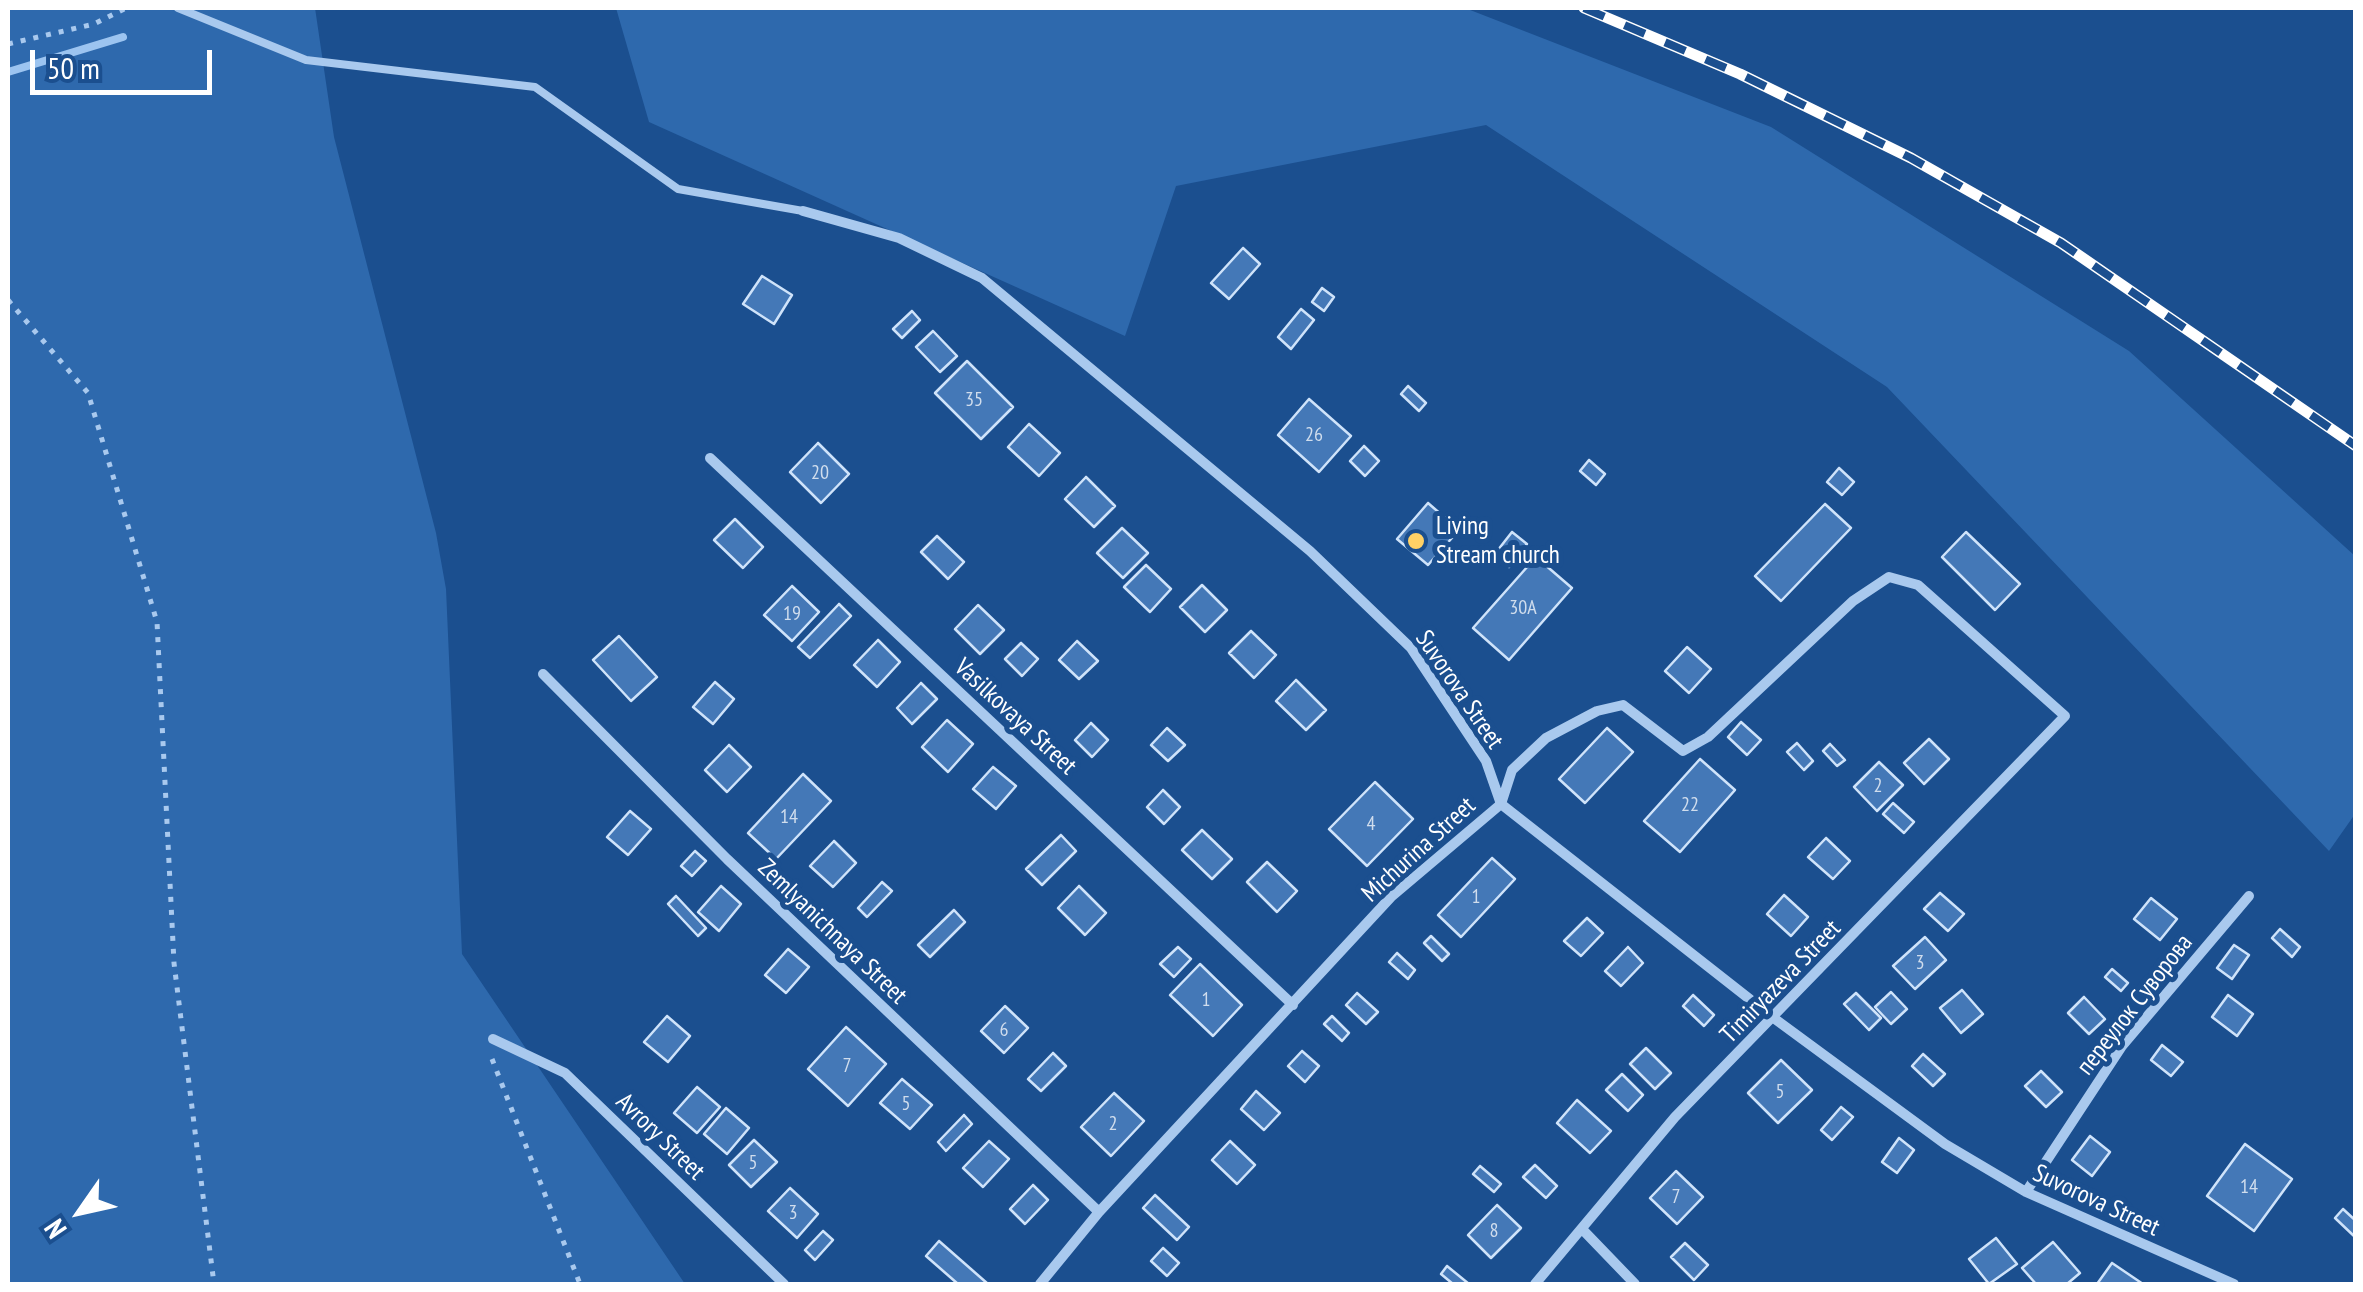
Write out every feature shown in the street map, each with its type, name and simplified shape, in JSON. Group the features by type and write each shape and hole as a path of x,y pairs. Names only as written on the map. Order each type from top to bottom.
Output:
{"street":[{"name":"Suvorova Street","path":"803,211 899,238 982,278 1310,551 1411,648 1486,761 1501,804 1775,1019 1944,1144 2026,1192 2234,1284"},
{"name":"Vasilkovaya Street","path":"710,458 1294,1006"},
{"name":"Michurina Street","path":"1040,1284 1099,1212 1294,1006 1391,896 1501,804 1512,770 1546,738 1597,710 1623,705 1683,752 1708,738 1853,601 1889,577 1918,585 2066,716"},
{"name":"Zemlyanichnaya Street","path":"543,674 727,859 1099,1212"},
{"name":"Timiryazeva Street","path":"1535,1284 1675,1117 1775,1019 1926,856 2066,716"},
{"name":"переулок Суворова","path":"2026,1192 2122,1046 2249,896"},
{"name":"Avrory Street","path":"493,1040 565,1073 784,1284"},
{"path":"1582,1229 1635,1284"}],"lane":[{"path":"178,8 306,60 394,74 534,87 678,189 803,211"}],"path":[{"path":"8,44 94,24 126,8"},
{"path":"8,300 88,393 157,622 174,963 214,1284"},
{"path":"493,1040 491,1055 580,1284"}],"shaded area":[{"path":"8,8 315,8 334,137 436,533 446,589 462,954 685,1284 8,1284"},
{"path":"616,8 1465,8 1771,127 2129,351 2355,556 2355,814 2329,851 1887,387 1486,125 1176,186 1125,336 649,122"}],"building":[{"path":"1243,248 1260,264 1229,299 1211,283"},
{"path":"762,276 792,295 774,324 743,304"},
{"path":"1322,288 1334,297 1324,311 1312,302"},
{"path":"1301,309 1314,320 1291,349 1278,337"},
{"path":"912,311 920,320 902,338 893,329"},
{"path":"933,331 957,356 940,372 916,347"},
{"path":"967,361 1013,407 981,439 935,393"},
{"path":"1408,386 1426,403 1419,411 1401,394"},
{"path":"1309,399 1351,436 1319,472 1278,435"},
{"path":"1029,424 1060,453 1039,476 1008,447"},
{"path":"818,443 849,474 821,503 790,472"},
{"path":"1364,446 1379,461 1365,476 1350,461"},
{"path":"1589,460 1605,474 1596,485 1580,471"},
{"path":"1839,468 1854,482 1842,495 1827,482"},
{"path":"1086,477 1115,506 1094,527 1065,499"},
{"path":"1428,503 1459,530 1428,565 1397,539"},
{"path":"1825,504 1851,528 1781,601 1755,576"},
{"path":"735,519 763,547 743,568 714,540"},
{"path":"1122,528 1148,553 1123,578 1097,553"},
{"path":"1512,532 1527,544 1509,567 1494,555"},
{"path":"1966,532 2020,584 1995,610 1942,557"},
{"path":"937,536 964,562 948,579 921,552"},
{"path":"1536,557 1572,588 1509,660 1473,628"},
{"path":"1146,565 1171,589 1150,612 1124,587"},
{"path":"1202,585 1227,610 1205,632 1180,607"},
{"path":"792,586 819,612 792,641 764,615"},
{"path":"839,604 851,616 810,658 798,647"},
{"path":"978,605 1004,630 980,654 955,629"},
{"path":"1251,631 1276,655 1254,678 1229,653"},
{"path":"619,636 657,677 631,701 593,660"},
{"path":"878,640 900,662 877,687 854,665"},
{"path":"1077,641 1098,661 1079,679 1059,660"},
{"path":"1021,643 1038,659 1022,676 1005,659"},
{"path":"1687,647 1711,669 1689,693 1665,671"},
{"path":"1296,680 1326,710 1306,730 1276,701"},
{"path":"715,682 734,699 713,724 693,707"},
{"path":"921,683 937,699 912,724 897,708"},
{"path":"947,720 973,744 948,772 922,747"},
{"path":"1741,722 1761,740 1747,755 1728,737"},
{"path":"1091,723 1108,740 1092,757 1075,740"},
{"path":"1167,728 1185,745 1168,761 1151,745"},
{"path":"1607,728 1633,752 1585,803 1559,779"},
{"path":"1929,739 1949,759 1924,784 1904,763"},
{"path":"1797,743 1813,761 1804,770 1787,752"},
{"path":"1830,744 1845,760 1837,766 1823,751"},
{"path":"729,745 751,767 727,792 705,770"},
{"path":"1700,759 1735,790 1680,852 1644,821"},
{"path":"1879,762 1903,785 1877,811 1854,787"},
{"path":"993,767 1016,786 996,809 973,789"},
{"path":"803,774 831,801 776,859 748,833"},
{"path":"1375,782 1413,819 1367,866 1329,829"},
{"path":"1163,790 1180,807 1164,824 1147,807"},
{"path":"1893,803 1914,822 1904,833 1883,814"},
{"path":"630,811 651,829 628,855 607,837"},
{"path":"1202,830 1232,859 1212,879 1182,850"},
{"path":"1061,835 1076,851 1042,885 1026,869"},
{"path":"1826,838 1850,861 1833,879 1808,857"},
{"path":"834,841 856,863 833,887 810,866"},
{"path":"695,851 706,861 692,876 681,866"},
{"path":"1492,858 1515,879 1461,937 1438,915"},
{"path":"1267,862 1297,891 1277,912 1247,882"},
{"path":"882,882 892,891 867,917 858,908"},
{"path":"721,886 741,904 719,931 698,912"},
{"path":"1079,886 1106,913 1085,935 1058,908"},
{"path":"1940,893 1964,914 1948,931 1924,909"},
{"path":"1784,895 1808,917 1791,936 1767,914"},
{"path":"676,896 706,928 698,936 668,904"},
{"path":"2151,898 2177,919 2160,940 2134,919"},
{"path":"954,910 965,922 930,957 918,945"},
{"path":"1587,918 1603,933 1581,956 1564,941"},
{"path":"2280,929 2300,947 2292,957 2272,938"},
{"path":"1431,936 1449,954 1442,961 1424,943"},
{"path":"1925,937 1946,960 1915,989 1893,966"},
{"path":"2234,945 2249,955 2232,979 2217,968"},
{"path":"1178,947 1191,959 1174,977 1160,964"},
{"path":"1628,947 1643,963 1621,986 1605,971"},
{"path":"788,949 809,967 786,993 765,975"},
{"path":"1397,953 1415,970 1408,979 1389,962"},
{"path":"1200,964 1242,1005 1213,1036 1170,995"},
{"path":"2112,969 2128,983 2121,991 2105,977"},
{"path":"1962,990 1983,1014 1961,1033 1940,1008"},
{"path":"1891,992 1907,1009 1891,1024 1875,1007"},
{"path":"1357,993 1378,1012 1366,1024 1346,1005"},
{"path":"1856,993 1881,1018 1869,1030 1844,1004"},
{"path":"1693,995 1714,1015 1704,1026 1683,1006"},
{"path":"2228,995 2253,1014 2237,1036 2212,1017"},
{"path":"2084,997 2105,1019 2089,1034 2068,1013"},
{"path":"1005,1006 1028,1028 1004,1053 981,1031"},
{"path":"667,1016 690,1036 668,1062 644,1042"},
{"path":"1332,1016 1349,1033 1342,1041 1324,1024"},
{"path":"846,1027 886,1064 848,1106 808,1069"},
{"path":"2162,1045 2183,1062 2171,1076 2151,1060"},
{"path":"1646,1048 1671,1073 1655,1089 1630,1064"},
{"path":"1302,1051 1319,1066 1305,1082 1288,1066"},
{"path":"1053,1053 1066,1066 1041,1091 1028,1079"},
{"path":"1923,1054 1945,1074 1933,1086 1912,1066"},
{"path":"1781,1060 1812,1090 1778,1123 1748,1093"},
{"path":"2041,1071 2062,1092 2046,1107 2025,1086"},
{"path":"1622,1074 1643,1095 1628,1111 1606,1090"},
{"path":"902,1079 932,1105 910,1129 880,1103"},
{"path":"697,1087 720,1107 697,1133 674,1113"},
{"path":"1256,1091 1280,1113 1264,1130 1241,1109"},
{"path":"1114,1093 1144,1121 1111,1156 1081,1127"},
{"path":"1577,1100 1611,1131 1590,1153 1557,1123"},
{"path":"1841,1107 1853,1117 1832,1140 1821,1130"},
{"path":"726,1108 749,1128 727,1154 704,1134"},
{"path":"964,1115 972,1124 946,1151 938,1142"},
{"path":"2090,1136 2110,1152 2092,1176 2072,1160"},
{"path":"1899,1138 1914,1150 1897,1173 1882,1162"},
{"path":"754,1140 777,1162 751,1187 729,1165"},
{"path":"989,1141 1009,1159 983,1187 963,1168"},
{"path":"1230,1141 1255,1165 1237,1184 1212,1160"},
{"path":"2245,1144 2292,1179 2254,1231 2207,1196"},
{"path":"1535,1165 1557,1186 1546,1198 1523,1177"},
{"path":"1480,1166 1501,1184 1494,1192 1473,1174"},
{"path":"1676,1171 1703,1197 1677,1224 1650,1198"},
{"path":"1033,1185 1048,1200 1025,1224 1010,1209"},
{"path":"790,1188 818,1214 797,1238 768,1211"},
{"path":"1155,1195 1189,1227 1177,1240 1143,1208"},
{"path":"1497,1205 1521,1228 1491,1258 1468,1235"},
{"path":"2343,1209 2356,1221 2355,1237 2335,1218"},
{"path":"823,1231 833,1240 815,1260 805,1250"},
{"path":"1996,1238 2017,1264 1989,1284 1969,1259"},
{"path":"939,1241 988,1284 958,1284 926,1256"},
{"path":"2053,1242 2080,1273 2067,1284 2036,1284 2022,1268"},
{"path":"1685,1243 1708,1265 1694,1280 1671,1257"},
{"path":"1163,1248 1179,1263 1167,1276 1151,1261"},
{"path":"2112,1263 2143,1284 2097,1284"},
{"path":"1447,1266 1469,1284 1453,1284 1441,1274"}],"waterway":[{"path":"8,72 123,37"}],"railway":[{"path":"1584,8 1740,74 1911,158 2061,243 2356,446"}],"place":[{"name":"Living Stream church","path":"1416,541"}]}
